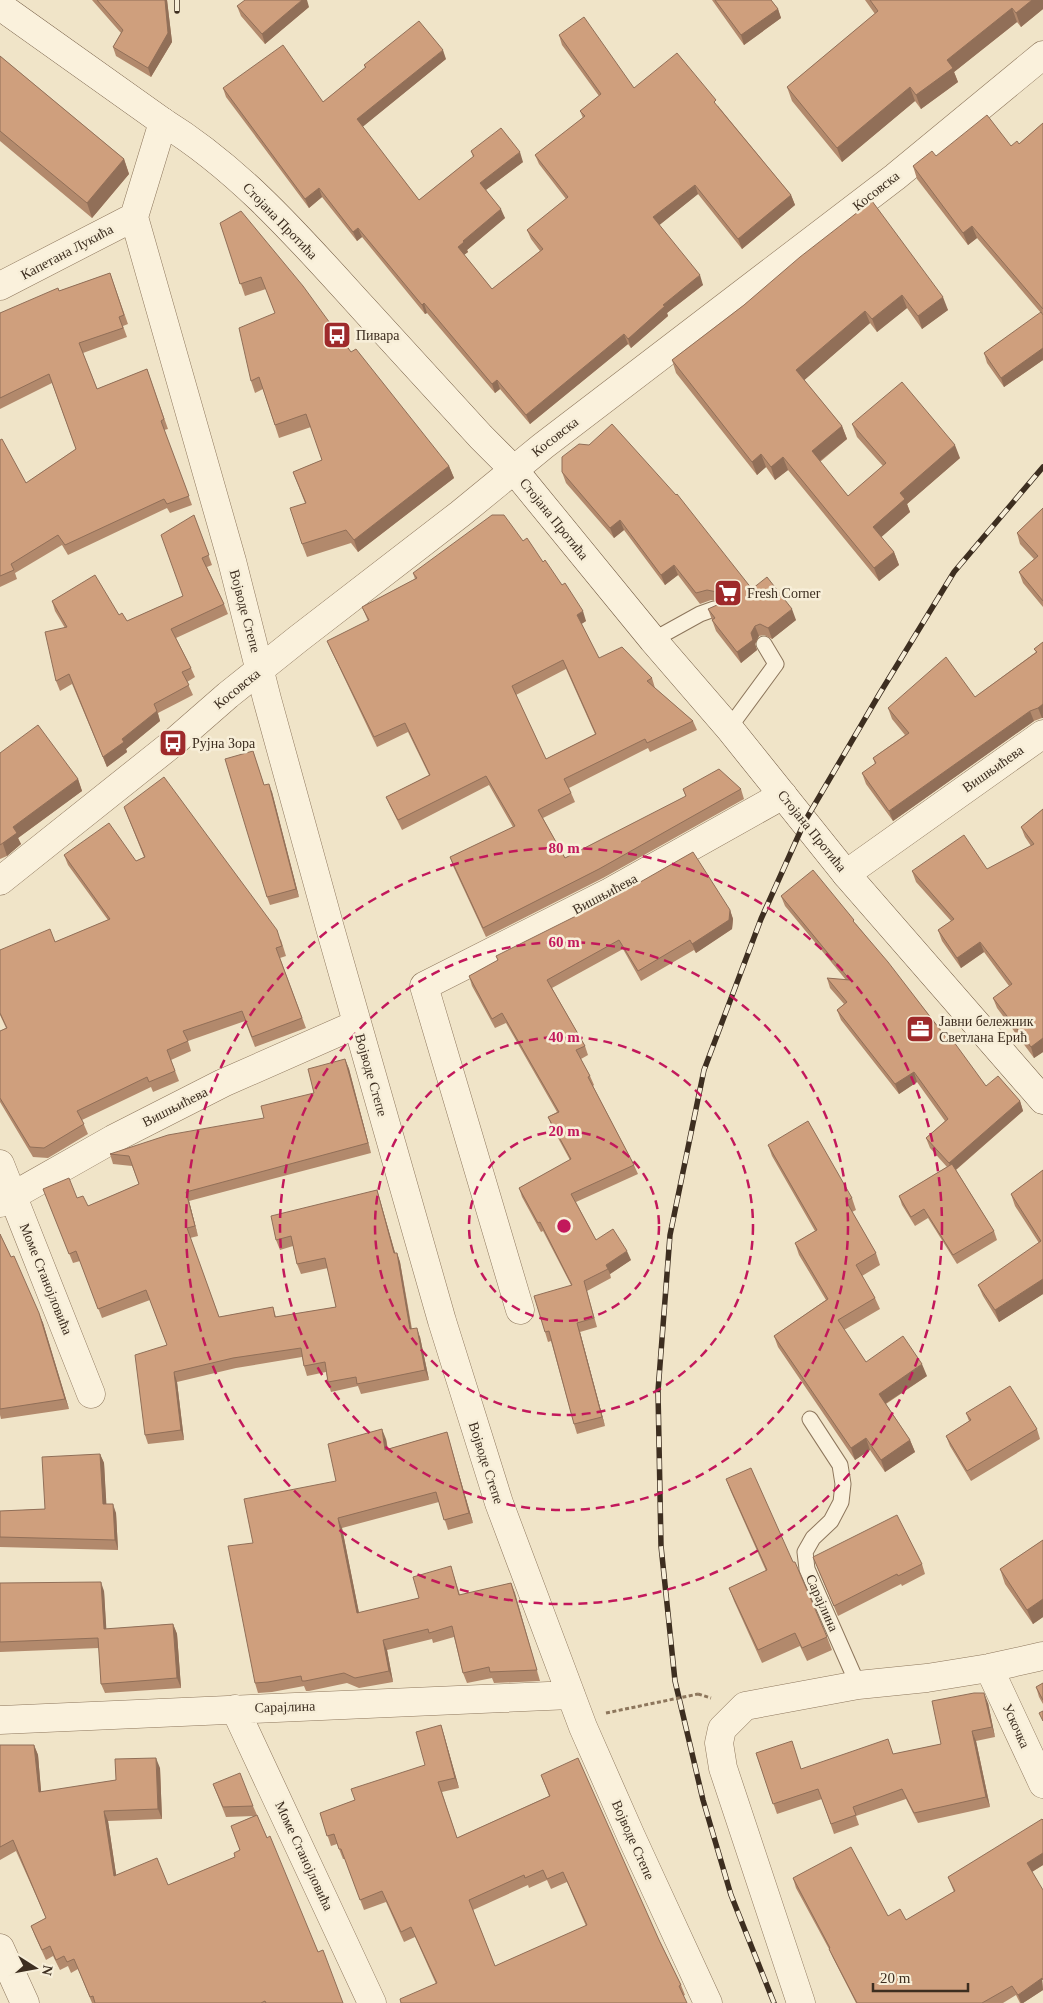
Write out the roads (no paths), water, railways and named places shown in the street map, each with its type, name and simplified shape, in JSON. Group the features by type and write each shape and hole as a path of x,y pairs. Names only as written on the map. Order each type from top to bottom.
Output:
{"street":[{"name":"Стојана Протића","path":"0,6 226,166 277,215 481,438 514,470 653,640 729,728 846,874 1043,1100"},
{"name":"Косовска","path":"0,881 173,743 261,669 543,446 895,177 1043,55"},
{"path":"134,217 163,122"},
{"name":"Капетана Лукића","path":"0,286 134,217"},
{"name":"Војводе Степе","path":"134,217 232,561 261,669 267,699 357,1024 463,1394 499,1503 571,1695 631,1836 708,2003"},
{"name":"Вишњићева","path":"846,874 1043,734"},
{"name":"Вишњићева","path":"520,1310 424,986 610,892 783,795"},
{"name":"Вишњићева","path":"7,1200 113,1139 206,1092 357,1024"},
{"name":"Моме Станојловића","path":"0,1164 7,1200 91,1394"},
{"path":"801,2003 723,1768 719,1744 722,1729 745,1706 858,1685 927,1678 989,1668 1043,1656"},
{"name":"Ускочка","path":"989,1668 1043,1784"},
{"name":"Сарајлина","path":"0,1720 571,1695"},
{"name":"Моме Станојловића","path":"235,1709 372,2003"},
{"path":"0,1948 25,2003"}],"lane":[{"path":"653,640 700,614 714,609"},
{"path":"729,728 776,664 764,644"},
{"name":"Сарајлина","path":"810,1419 840,1465 843,1484 841,1502 831,1521 813,1538 805,1552 807,1569 858,1685"}],"railway":[{"path":"177,0 177,11"},
{"path":"774,2003 731,1895 703,1800 675,1681 661,1546 658,1391 670,1235 704,1070 761,919 805,821 954,572 1043,467"}],"place":[{"name":"Пивара","path":"337,335"},
{"name":"Fresh Corner","path":"728,593"},
{"name":"Рујна Зора","path":"173,743"},
{"name":"Јавни бележник Светлана Ерић","path":"920,1029"}]}
